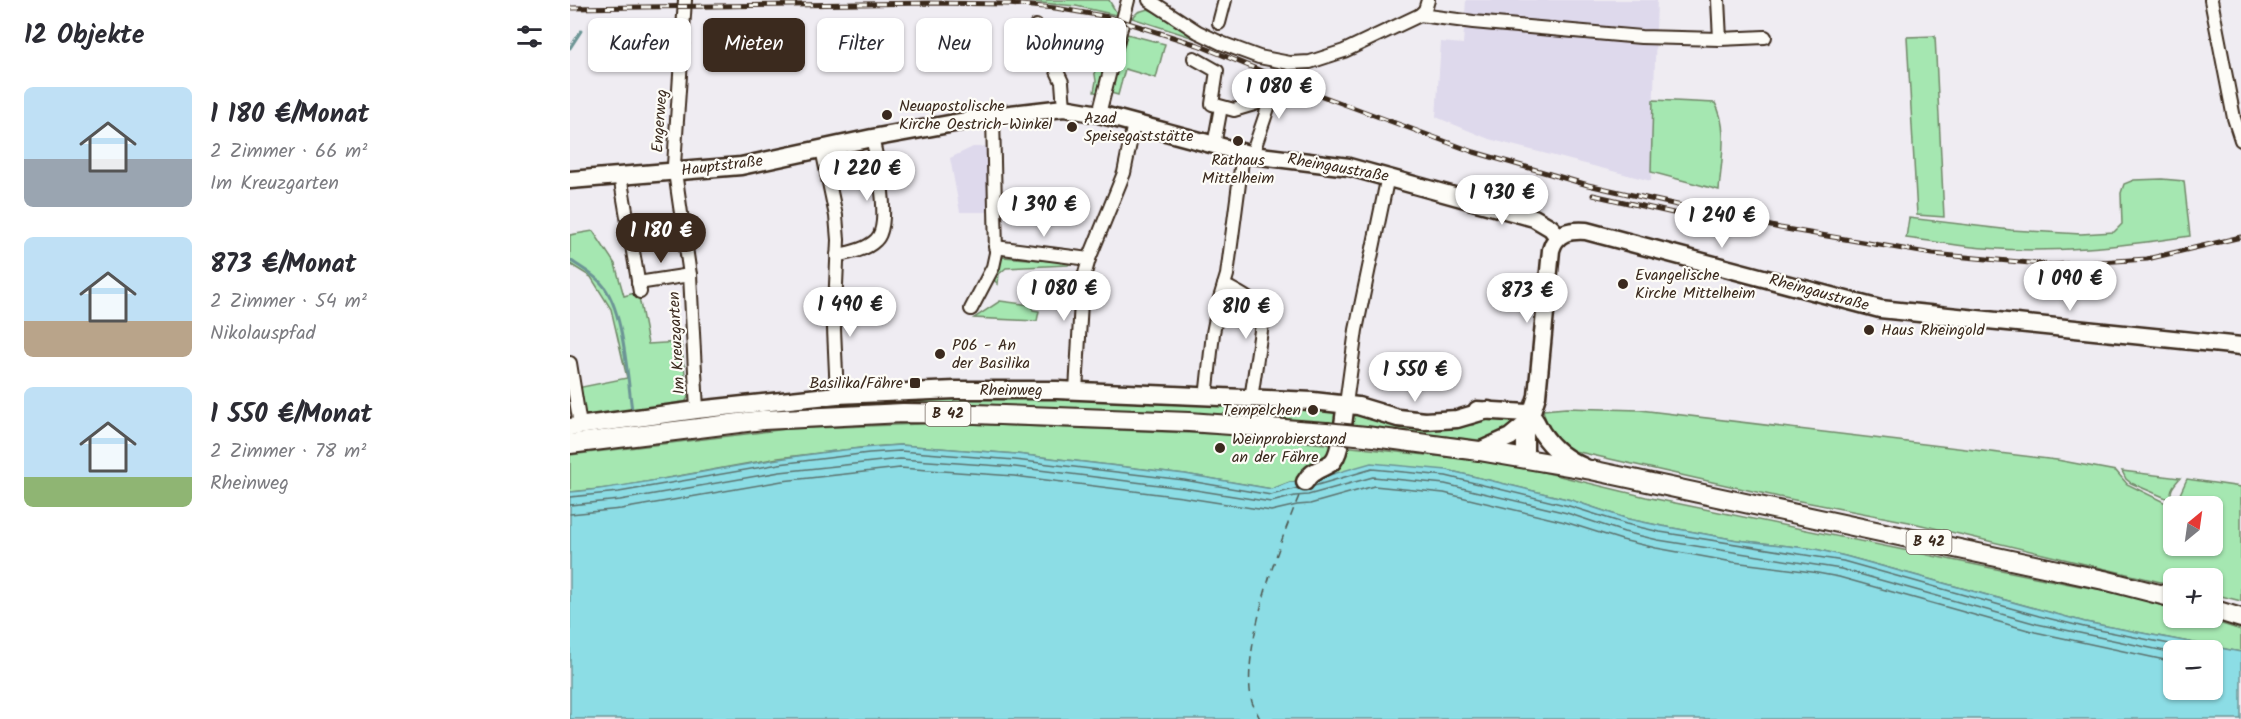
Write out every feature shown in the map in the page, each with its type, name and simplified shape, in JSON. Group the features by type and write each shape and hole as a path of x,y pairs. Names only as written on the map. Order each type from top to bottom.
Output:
{"main road":[{"name":"Rheingaustraße","path":"872,138 993,116 1064,108 1100,114 1248,154 1318,162 1388,176 1534,218 1551,228 1558,237 1564,232 1586,231 1880,309 2241,346"},
{"name":"Hauptstraße","path":"570,180 741,166 872,138"},
{"path":"1526,458 1525,443 1533,422 1537,396 1551,254 1553,244 1558,237"},
{"name":"Rheinweg","path":"575,426 837,395 956,390 1076,391 1346,404 1425,421 1457,420 1488,410 1522,412 1533,422"},
{"path":"1305,482 1312,472 1330,463 1337,454 1346,404"},
{"name":"B 42","path":"570,444 762,420 903,413 1188,422 1326,432 1479,451 1591,470 2163,595"},
{"path":"1479,451 1510,437 1533,422"},
{"path":"1533,422 1561,454 1591,470"},
{"path":"2223,612 2241,618"}],"street":[{"name":"Engerweg","path":"674,172 685,0"},
{"path":"1100,114 1128,0"},
{"path":"1149,0 1208,37 1259,57 1301,64 1344,51 1420,15 1425,10 1428,0"},
{"path":"1219,23 1225,0"},
{"path":"1718,0 1720,39"},
{"path":"2211,0 2241,140"},
{"path":"1420,15 1641,37 1720,39 1765,37"},
{"path":"1194,58 1217,71 1212,104 1234,110 1272,94 1248,154 1227,275 1213,333 1206,398"},
{"path":"1057,72 1062,82 1064,108"},
{"path":"1214,145 1221,107"},
{"path":"971,309 993,267 996,254 993,116"},
{"path":"1076,391 1082,284 1089,259 1124,173 1134,123"},
{"path":"837,255 854,252 875,242 881,229 882,202 877,155 872,138"},
{"path":"822,149 836,216 834,329 837,395"},
{"name":"Im Kreuzgarten","path":"674,172 690,275 697,410"},
{"name":"Im Kreuzgarten","path":"620,176 639,287 690,275"},
{"path":"1346,404 1356,330 1388,176"},
{"path":"995,247 1089,259"},
{"path":"1224,285 1250,300 1260,309 1263,317 1251,399"},
{"path":"570,363 575,426"}],"shaded area":[{"path":"1466,0 1657,0 1651,181 1489,139 1436,117 1441,42 1463,44"},
{"path":"973,147 990,147 992,212 960,212 950,158"}],"green space":[{"path":"1030,0 1109,0 1116,15 1076,6 1030,2"},
{"path":"1148,9 1197,39 1132,18 1138,12"},
{"path":"1127,34 1165,44 1156,78 1126,69"},
{"path":"1935,36 1944,217 1917,215 1907,37"},
{"path":"1095,72 1104,72 1099,93 1094,92"},
{"path":"1117,72 1124,72 1118,95 1111,93"},
{"path":"1653,100 1715,103 1723,134 1719,190 1651,172"},
{"path":"2134,180 2184,181 2190,236 2113,246 2036,250 1974,247 1906,238 1909,218 2011,230 2081,234 2114,232 2122,224 2121,193 2124,184"},
{"path":"593,231 615,264 624,296 638,292 648,344 681,342 688,397 685,403 588,417 582,414 577,388 627,378 611,309 591,277 570,264 570,235"},
{"path":"1003,257 1071,263 1006,268 999,274 998,284 992,278"},
{"path":"1000,301 1031,305 1033,310 1039,311 1037,321 974,318"},
{"path":"996,395 1286,405 1445,426 1473,425 1488,418 1511,420 1512,426 1487,441 1234,415 1050,407 935,405 786,410 570,436 615,424 776,405"},
{"path":"1566,408 1640,410 2057,460 2116,471 2127,484 2163,502 2163,556 2223,556 2223,496 2179,496 2187,479 2241,487 2241,601 2223,596 2223,568 2163,568 2163,583 1909,522 1779,497 1570,450 1552,433 1543,410"},
{"path":"946,423 1239,435 1510,464 1646,497 2079,586 2118,592 2163,606 2163,628 2223,628 2223,624 2241,630 2241,652 2223,649 2223,640 2179,640 2085,622 1845,556 1815,549 1737,540 1628,519 1571,500 1447,470 1290,482 1272,489 1185,474 1016,454 900,445 778,458 618,487 570,492 570,455 787,429"},
{"path":"2122,471 2180,478 2173,486 2172,496 2163,497 2126,479"}],"water":[{"path":"900,445 1016,454 1185,474 1272,489 1290,482 1305,482 1371,463 1447,470 1571,500 1628,519 1737,540 1815,549 2085,622 2179,640 2163,640 2163,700 2223,700 2223,649 2241,652 2241,719 570,719 570,492 618,487 849,449"}],"waterway":[{"path":"570,48 581,31"},
{"path":"570,260 601,283 609,294 620,325 632,410"}],"ferry route":[{"path":"1260,719 1252,702 1251,654 1264,595 1302,489"}],"railway":[{"path":"570,8 931,3 1008,4 1055,8 1109,17 1198,45 1322,96 1474,152 1588,185 1780,228 1933,254 2052,265 2147,259 2241,237"},
{"path":"1593,195 1713,222"}],"place":[{"name":"Neuapostolische Kirche Oestrich-Winkel","path":"887,115"},
{"name":"Azad Speisegaststätte","path":"1072,127"},
{"name":"Rathaus Mittelheim","path":"1238,141"},
{"name":"Evangelische Kirche Mittelheim","path":"1623,284"},
{"name":"Haus Rheingold","path":"1869,330"},
{"name":"P06 - An der Basilika","path":"940,354"},
{"name":"Basilika/Fähre","path":"915,383"},
{"name":"Tempelchen","path":"1313,410"},
{"name":"Weinprobierstand an der Fähre","path":"1220,448"}]}
